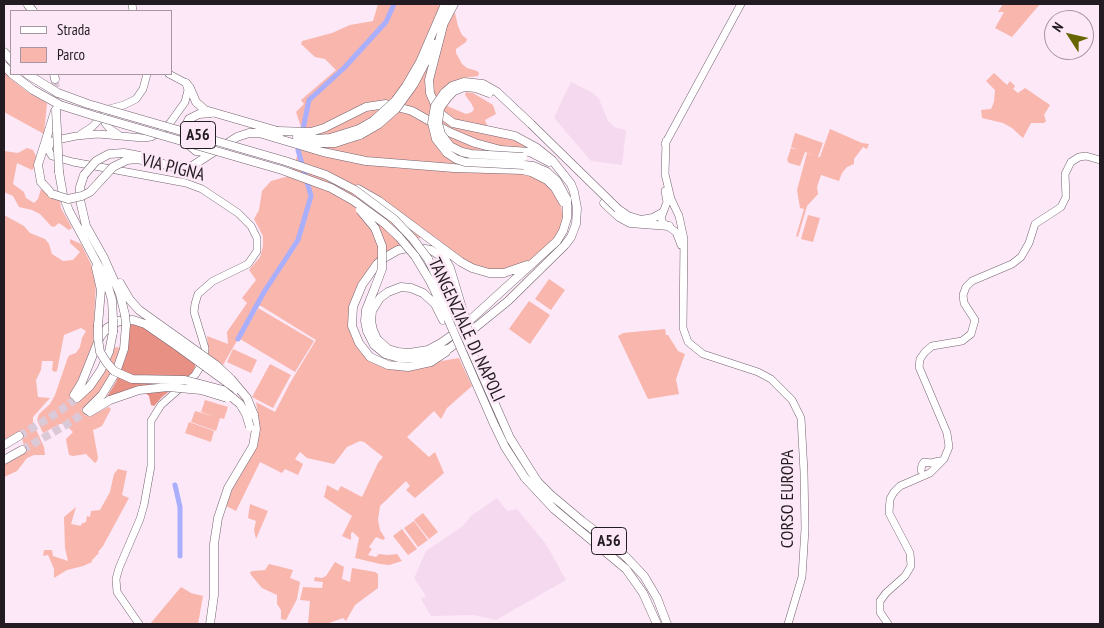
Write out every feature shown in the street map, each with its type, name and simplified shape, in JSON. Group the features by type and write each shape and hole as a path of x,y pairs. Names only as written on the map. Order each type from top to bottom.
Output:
{"highway":[{"path":"186,83 199,105 215,114 278,132 307,138 330,138 352,132 373,121 395,101 409,81 422,56 445,4"},
{"path":"288,140 314,144 335,142 360,135 379,124 396,109 414,84 454,4"},
{"path":"444,22 430,74 429,86 433,103 441,114 453,123 520,138 552,160 574,192 578,208 576,224 569,241 508,301 450,348 439,358 419,366 393,366 374,360 362,348 354,332 353,314 358,292 372,270 388,255 398,250 409,247 428,249 441,256 450,268 465,318 477,364"},
{"name":"TANGENZIALE DI NAPOLI","path":"14,75 57,109 95,116 282,170 323,185 354,201 384,223 415,256 430,281 449,318 477,364 510,438 532,473 551,495 582,522 608,541 644,576 657,598 667,624"},
{"name":"TANGENZIALE DI NAPOLI","path":"29,75 58,93 88,104 285,161 336,180 362,195 394,219 413,239 428,259 467,364 505,447 525,478 554,509 626,569 643,593 657,624"},
{"path":"563,174 541,161 465,162 447,153 436,139 432,122 435,106 460,83 480,83 497,92 622,213 637,219 668,226"},
{"path":"278,132 311,132 324,128 366,107 386,104 412,111 449,132 475,143 502,150 542,169 557,181 566,199 567,218 561,236 542,256 458,331 428,350 403,353 388,348 377,339 371,321 372,311 380,298 388,292 402,287 411,288 423,293 449,318"},
{"path":"57,109 40,155 38,169 41,182 52,194 68,199 82,196 90,192 113,167 127,160 137,159 163,164"},
{"path":"57,109 63,195 120,294 125,315 124,349 116,372 102,396 88,412 110,400 132,392 176,386 216,393 230,400 242,412 250,427"},
{"path":"215,114 199,114 190,119 184,127 184,138 193,150 204,152 222,147"},
{"path":"86,234 80,200 80,187 84,176 96,161 114,153 135,155 176,168 186,168 198,163 240,136 254,132 264,133 323,152 366,161 454,168 523,161"},
{"path":"336,180 379,201 467,266 495,274 515,270 542,256"},
{"path":"323,185 365,214 377,232 382,246 383,265 366,310 365,321 369,337 377,348 394,357 409,359 425,357 450,348"},
{"path":"653,222 662,213"},
{"path":"98,258 111,295 113,319 113,332 109,352 100,370 90,386 76,397 100,337 107,328 119,321 133,320 145,324 216,365 247,398 254,415 256,429 248,457 238,470"},
{"path":"98,258 100,284 98,339 100,352 107,363 118,374 138,380 185,380 223,390 240,404 246,414 250,427 248,447 222,503 218,518 214,544 214,595 210,624"},
{"path":"98,258 134,305 179,343"},
{"path":"4,446 19,436"},
{"path":"4,460 22,450"},
{"path":"206,624 213,608"}],"main road":[{"path":"683,263 679,237 673,228 662,221 662,213 667,199 660,166 666,141 741,4"},
{"name":"VIA PIGNA","path":"76,136 89,130 106,111 128,104 136,99 141,92 147,75"},
{"name":"VIA PIGNA","path":"145,82 151,75"},
{"path":"171,75 186,83"},
{"name":"VIA PIGNA","path":"139,624 117,592 116,579 146,499 150,466 151,421 161,405 195,374 204,361 205,348 194,312 198,294 213,281 248,264 254,256 258,242 256,234 247,221 227,204 202,188 186,183 73,162 50,154 48,147 52,141 76,136 98,134 147,138 156,135 165,128 186,99 188,90 186,83"},
{"name":"VIA PIGNA","path":"106,111 104,120 107,126 114,133 125,136"},
{"path":"666,141 665,174 684,239 683,263"},
{"path":"888,624 880,612 880,601 905,576 911,566 910,553 890,513 890,499 900,486 944,459 948,452 949,440 919,367 920,359 932,346 962,341 971,334 975,320 964,303 963,295 966,287 972,281 1012,264 1021,257 1029,243 1035,224 1061,207 1066,197 1065,174 1071,162 1079,157 1086,156 1100,160"},
{"path":"662,213 668,210 676,210"},
{"name":"CORSO EUROPA","path":"683,263 683,328 688,342 698,351 711,357 758,372 775,382 792,400 799,411 803,438 805,530 802,577 788,624"}],"shaded area":[{"path":"571,82 593,93 599,99 608,121 614,127 626,130 622,165 591,161 555,119 554,117"},
{"path":"130,324 140,325 147,329 194,361 195,364 192,373 162,397 154,406 151,405 149,396 137,386 105,400 116,382 126,357"},
{"path":"497,498 507,511 517,509 546,544 566,580 496,620 474,615 431,616 421,599 426,596 414,578 426,551 463,526 471,516"}],"green space":[{"path":"378,4 437,4 441,8 455,13 462,35 467,39 466,42 456,49 456,53 462,64 479,73 478,76 462,78 443,89 437,96 447,106 466,114 474,109 465,95 466,92 473,93 493,105 496,114 485,120 491,134 509,137 527,147 517,173 525,173 543,181 560,201 563,216 560,231 552,243 519,267 500,271 485,270 471,265 435,237 422,237 397,247 360,284 350,326 374,363 387,369 403,370 422,368 436,362 459,358 472,386 447,408 441,419 434,411 407,437 429,457 435,452 444,473 415,498 406,490 410,486 406,481 380,506 378,520 380,530 385,538 383,540 376,537 369,547 372,549 368,555 376,557 379,554 397,554 402,561 389,565 355,558 359,538 353,532 351,533 351,540 342,536 352,516 324,497 327,485 338,491 341,486 362,497 378,463 383,457 364,442 360,441 347,447 334,464 307,458 300,452 295,459 303,464 298,475 285,469 282,473 260,462 236,511 226,506 235,482 255,451 258,441 260,429 256,402 275,412 316,340 261,306 257,306 223,365 209,355 207,336 228,344 227,332 247,303 242,298 256,280 249,270 260,257 263,246 263,236 254,219 259,210 262,191 271,181 289,176 300,149 301,127 296,112 304,104 301,100 336,70 325,59 315,57 301,44 302,41 332,33 350,25 373,21"},
{"path":"1003,4 1040,4 1012,37 995,28 1004,12 998,12"},
{"path":"4,71 29,93 47,103 44,134 4,112"},
{"path":"994,73 1007,85 1010,81 1015,86 1013,89 1018,93 1025,88 1050,105 1044,115 1046,121 1044,123 1031,123 1023,138 1003,123 982,118 981,110 991,109 994,102 995,90 986,81"},
{"path":"830,129 862,143 869,144 867,149 863,147 854,159 854,164 847,167 839,181 821,175 817,187 818,194 807,206 798,237 796,236 804,209 800,208 797,190 807,153 816,156 805,152 800,166 789,163 787,160 791,148 798,150 791,147 795,133 823,143 818,157 820,157"},
{"path":"27,148 33,150 36,156 34,168 32,170 17,163 13,184 24,192 26,198 34,203 38,199 41,189 60,201 61,208 72,228 69,230 59,223 54,227 51,226 40,214 19,207 13,196 4,192 4,151 18,153"},
{"path":"4,215 24,226 30,233 45,239 49,244 52,254 63,261 73,260 80,252 70,243 70,239 81,244 91,264 96,280 93,347 73,395 79,401 93,388 102,375 114,348 120,348 112,374 94,400 85,408 90,417 106,408 109,407 111,409 102,426 93,430 98,458 95,463 86,454 69,455 66,439 73,432 68,427 60,424 43,433 37,420 39,414 50,404 55,395 68,357 76,353 80,347 86,331 81,328 64,335 57,371 54,372 52,370 53,361 42,361 41,370 36,380 38,397 50,398 33,417 33,423 44,447 45,455 34,455 27,458 17,471 4,477 4,465 20,456 24,447 22,437 18,434 4,441"},
{"path":"808,215 820,218 813,242 801,239"},
{"path":"549,279 565,290 551,310 535,299"},
{"path":"529,301 550,315 530,344 509,329"},
{"path":"258,308 314,341 295,372 240,339"},
{"path":"665,329 666,335 668,335 678,351 685,354 676,379 679,394 648,399 618,336 623,333"},
{"path":"233,349 257,360 251,373 227,362"},
{"path":"270,364 291,375 273,408 252,397"},
{"path":"205,400 228,407 224,419 220,418 216,431 191,422 195,411 216,417 201,412"},
{"path":"189,422 214,431 211,442 185,433"},
{"path":"118,469 127,471 122,495 129,498 99,553 92,562 67,570 54,578 54,569 48,555 43,556 44,550 52,550 53,556 68,561 65,548 64,517 76,507 71,524 81,526 81,524 86,522 87,516 90,517 91,511 100,510 110,492 114,474"},
{"path":"250,504 268,511 256,539 254,530 256,521 248,518"},
{"path":"423,513 438,532 429,539 414,520"},
{"path":"414,521 428,540 418,547 404,528"},
{"path":"402,529 417,549 408,555 393,536"},
{"path":"335,562 344,567 342,579 350,582 352,568 378,574 378,588 355,605 346,621 343,618 326,624 308,624 310,601 300,600 303,587 322,588 323,582 314,581 315,577 322,578 326,576"},
{"path":"269,564 293,570 290,578 300,582 297,599 286,620 281,619 277,595 262,588 250,572 265,570"},
{"path":"181,587 191,593 203,596 198,624 150,624"}],"waterway":[{"path":"302,134 309,100 344,68 386,22 394,4"},
{"path":"238,339 264,292 298,240 311,196 298,150 300,142"},
{"path":"175,485 180,507 180,556"}],"tunnel":[{"path":"55,79 56,108"},
{"path":"19,436 57,413 77,398"},
{"path":"22,450 73,421 87,410"}]}
